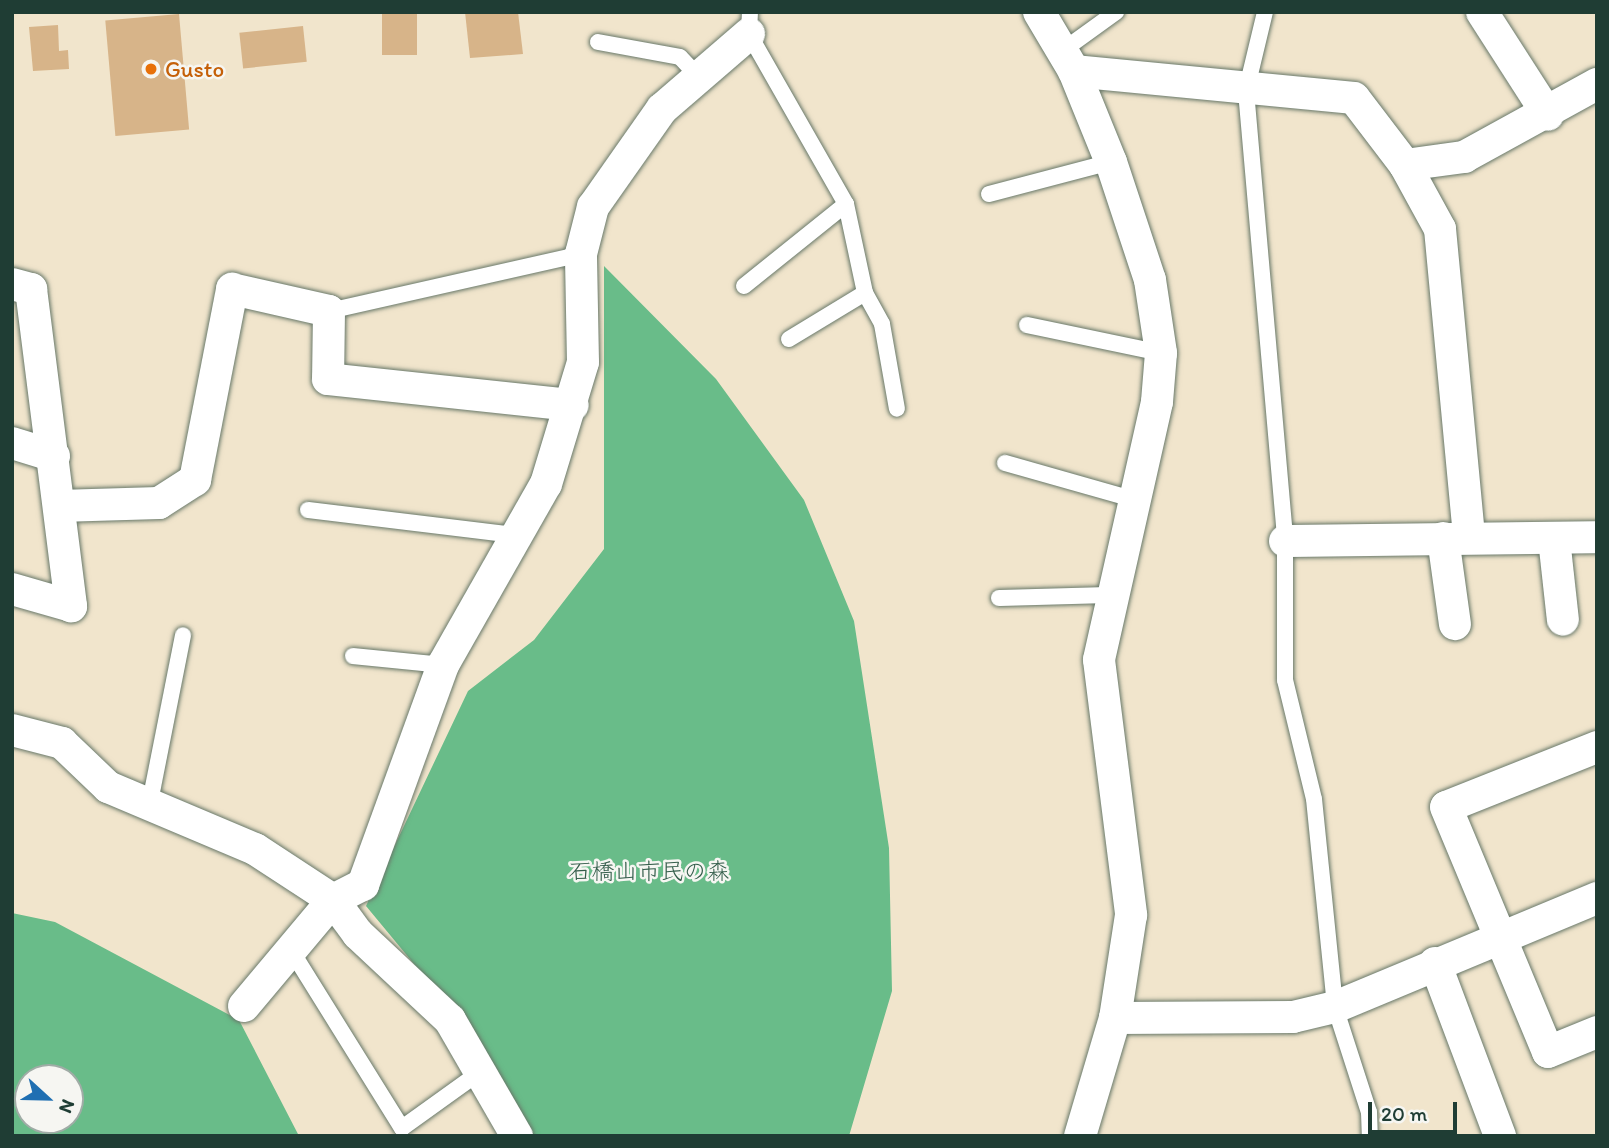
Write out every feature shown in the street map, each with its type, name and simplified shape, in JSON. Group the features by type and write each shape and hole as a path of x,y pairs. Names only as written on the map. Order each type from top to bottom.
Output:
{"street":[{"path":"1039,12 1068,61 1111,163 1150,280 1161,353 1157,402 1109,595 1099,660 1131,915 1115,1018 1080,1136"},
{"path":"1491,15 1548,115"},
{"path":"244,1006 333,900 363,885 443,665 514,535 546,484 573,405 583,362 581,254 593,207 662,109 750,23"},
{"path":"1068,61 1246,91 1354,99 1405,165 1440,229 1456,538 1455,624"},
{"path":"1405,165 1464,157 1548,115 1597,84"},
{"path":"12,284 31,289 71,606 12,589"},
{"path":"59,506 159,503 195,480 232,289 329,311 328,380 573,405"},
{"path":"12,443 54,456"},
{"path":"1286,541 1597,537"},
{"path":"1554,539 1563,620"},
{"path":"12,730 62,743 108,788 256,849 333,900 358,934 450,1020 517,1136"},
{"path":"1597,747 1446,807 1548,1052 1597,1032"},
{"path":"1115,1018 1293,1017 1335,1007 1501,935 1597,898"},
{"path":"1435,964 1500,1136"}],"lane":[{"path":"1068,61 1116,12"},
{"path":"1265,12 1246,91 1286,541 1285,680 1314,799 1335,1007 1368,1112 1370,1136"},
{"path":"750,23 846,204 865,293 882,324 897,409"},
{"path":"598,42 680,57 698,76"},
{"path":"989,194 1111,163"},
{"path":"744,286 846,204"},
{"path":"329,311 581,254"},
{"path":"789,339 865,293"},
{"path":"1027,325 1161,353"},
{"path":"1005,463 1132,499"},
{"path":"308,510 514,535"},
{"path":"999,598 1109,595"},
{"path":"149,807 183,635"},
{"path":"353,656 443,665"},
{"path":"291,950 402,1128 480,1072"}],"green space":[{"name":"石橋山市民の森","path":"604,266 716,379 804,500 854,621 889,848 892,991 849,1136 526,1136 448,1005 366,906 468,691 534,640 604,549"},
{"path":"12,913 55,922 239,1020 299,1136 12,1136"}],"building":[{"path":"382,12 417,12 417,55 382,55"},
{"path":"465,12 518,12 523,54 470,58"},
{"path":"179,14 189,130 115,136 105,20"},
{"path":"58,25 59,51 68,50 69,69 33,71 29,27"},
{"path":"303,26 307,62 243,68 239,33"}],"place":[{"name":"Gusto","path":"151,69"}]}
